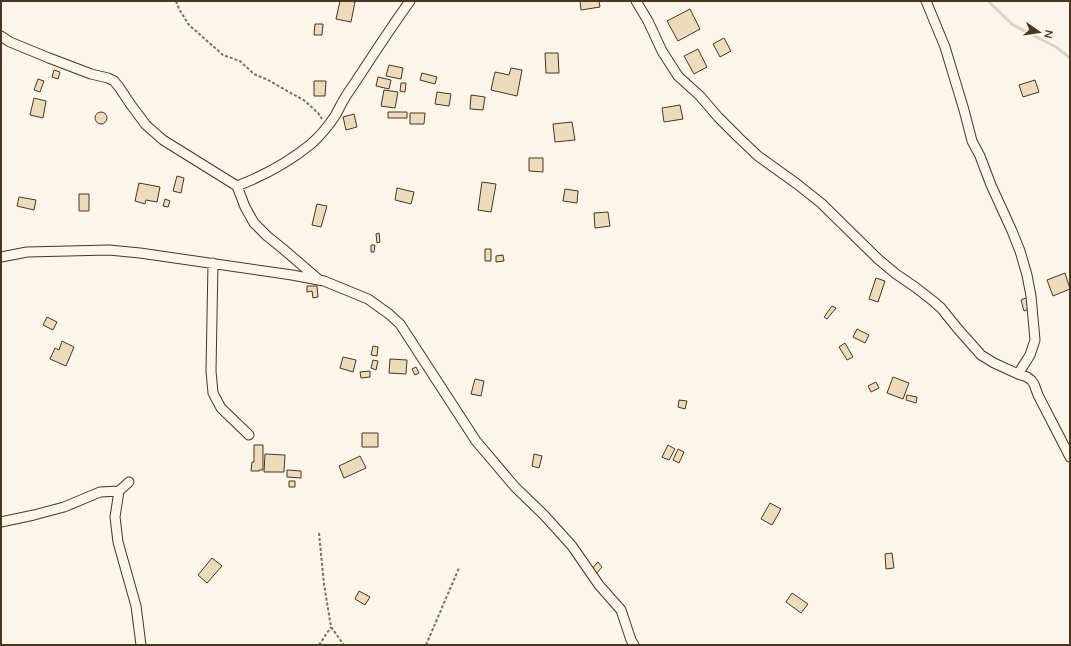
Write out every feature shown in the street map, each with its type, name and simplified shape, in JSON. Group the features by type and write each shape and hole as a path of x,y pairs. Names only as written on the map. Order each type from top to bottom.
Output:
{"street":[{"path":"237,186 259,177 290,159 311,143 327,126 334,118 349,91 410,1"},
{"path":"636,1 648,21 662,51 678,76 700,96 739,138 758,156 797,184 820,203 878,259 941,308 981,355 994,363 1027,377 1034,384 1038,395 1070,457"},
{"path":"926,1 945,46 972,141 980,156 991,185 1012,231 1027,275 1031,296 1035,340 1030,355 1018,374"},
{"path":"1,36 10,42 49,58 91,74 108,78 114,82 146,125 163,140 237,186 245,207 254,223 267,236 319,280"},
{"path":"1,257 27,252 109,250 140,253 319,280 346,289 368,299 400,324 476,441 515,487 572,546 598,585 621,610 634,645"},
{"path":"213,263 211,371 213,393 221,408 249,435"},
{"path":"1,522 64,507 100,492 119,491 130,482"},
{"path":"119,491 115,517 118,542 136,606 141,645"}],"path":[{"path":"176,1 189,25 223,55 240,61 254,74 268,80 305,102 318,113 327,126"},
{"path":"319,533 324,584 331,627 344,645"},
{"path":"426,645 459,568"},
{"path":"319,645 331,627"}],"building":[{"path":"340,1 355,2 351,22 336,19"},
{"path":"580,1 599,1 600,7 581,10"},
{"path":"690,9 700,29 678,41 667,21"},
{"path":"315,24 323,24 322,35 314,35"},
{"path":"724,38 731,51 720,57 713,44"},
{"path":"698,49 707,67 694,74 684,56"},
{"path":"545,53 558,53 559,73 546,73"},
{"path":"389,65 403,68 401,79 386,76"},
{"path":"511,68 522,70 517,96 491,90 495,72 509,75"},
{"path":"54,70 60,72 58,79 52,77"},
{"path":"422,73 437,77 435,84 420,80"},
{"path":"378,77 391,80 389,89 376,86"},
{"path":"38,79 44,81 40,92 34,90"},
{"path":"1035,80 1039,92 1023,97 1019,85"},
{"path":"314,81 326,81 325,96 314,96"},
{"path":"401,83 406,83 405,92 400,91"},
{"path":"384,90 398,92 395,108 381,106"},
{"path":"437,92 451,94 449,106 435,104"},
{"path":"471,95 485,97 483,110 470,109"},
{"path":"34,98 46,101 43,118 30,115"},
{"path":"680,105 683,119 664,122 662,108"},
{"path":"99,112 103,112 107,118 103,124 99,124 95,120 95,116"},
{"path":"388,112 407,112 407,118 388,118"},
{"path":"410,113 425,113 424,124 410,124"},
{"path":"354,114 357,127 346,130 343,117"},
{"path":"572,122 575,140 555,142 553,124"},
{"path":"529,158 543,158 543,172 529,171"},
{"path":"177,176 184,178 181,193 173,191"},
{"path":"482,182 496,184 491,212 478,210"},
{"path":"139,183 160,187 157,202 146,200 145,204 135,201"},
{"path":"397,188 414,192 411,204 395,200"},
{"path":"565,189 578,191 577,203 563,201"},
{"path":"79,194 89,194 89,211 79,211"},
{"path":"19,197 36,200 34,210 17,206"},
{"path":"165,199 170,201 168,207 163,206"},
{"path":"317,204 327,206 321,227 312,225"},
{"path":"608,212 610,226 595,228 594,213"},
{"path":"379,233 380,242 377,243 376,234"},
{"path":"371,245 375,245 374,252 371,252"},
{"path":"485,249 491,249 491,261 485,261"},
{"path":"503,255 504,261 496,262 496,256"},
{"path":"1065,273 1070,289 1053,296 1047,280"},
{"path":"876,278 885,281 878,302 869,299"},
{"path":"307,286 317,286 318,297 313,298 312,291 307,292"},
{"path":"1028,297 1032,308 1024,311 1021,300"},
{"path":"832,306 836,308 827,319 824,317"},
{"path":"47,317 57,322 53,330 43,325"},
{"path":"857,329 869,335 865,343 853,337"},
{"path":"62,341 74,347 66,366 50,359 55,348 59,350"},
{"path":"845,343 853,357 847,360 839,347"},
{"path":"373,346 378,347 377,356 371,355"},
{"path":"343,357 356,360 353,372 340,368"},
{"path":"390,359 407,360 406,374 389,373"},
{"path":"373,360 378,361 376,370 371,368"},
{"path":"416,367 419,373 415,375 412,369"},
{"path":"370,371 370,377 361,378 360,372"},
{"path":"893,377 909,383 903,399 887,393"},
{"path":"475,379 484,381 481,396 471,394"},
{"path":"876,382 879,388 871,392 868,386"},
{"path":"907,395 917,397 916,403 906,400"},
{"path":"679,400 687,401 685,409 678,407"},
{"path":"362,433 378,433 378,447 362,447"},
{"path":"254,445 263,445 263,470 251,471 252,462 254,462"},
{"path":"668,445 675,449 669,460 662,457"},
{"path":"678,449 684,452 679,463 673,460"},
{"path":"265,454 285,455 284,472 264,472"},
{"path":"534,454 542,456 539,468 532,466"},
{"path":"360,456 366,468 344,478 339,466"},
{"path":"287,470 301,471 301,478 287,477"},
{"path":"289,481 295,481 295,487 289,487"},
{"path":"770,503 781,509 772,525 761,519"},
{"path":"892,553 894,568 886,569 885,554"},
{"path":"212,558 222,566 207,583 198,575"},
{"path":"598,562 602,567 596,574 591,570"},
{"path":"359,591 370,597 365,605 355,599"},
{"path":"792,593 808,604 801,613 786,602"}],"waterway":[{"path":"988,1 1013,25 1056,47 1070,58"}]}
